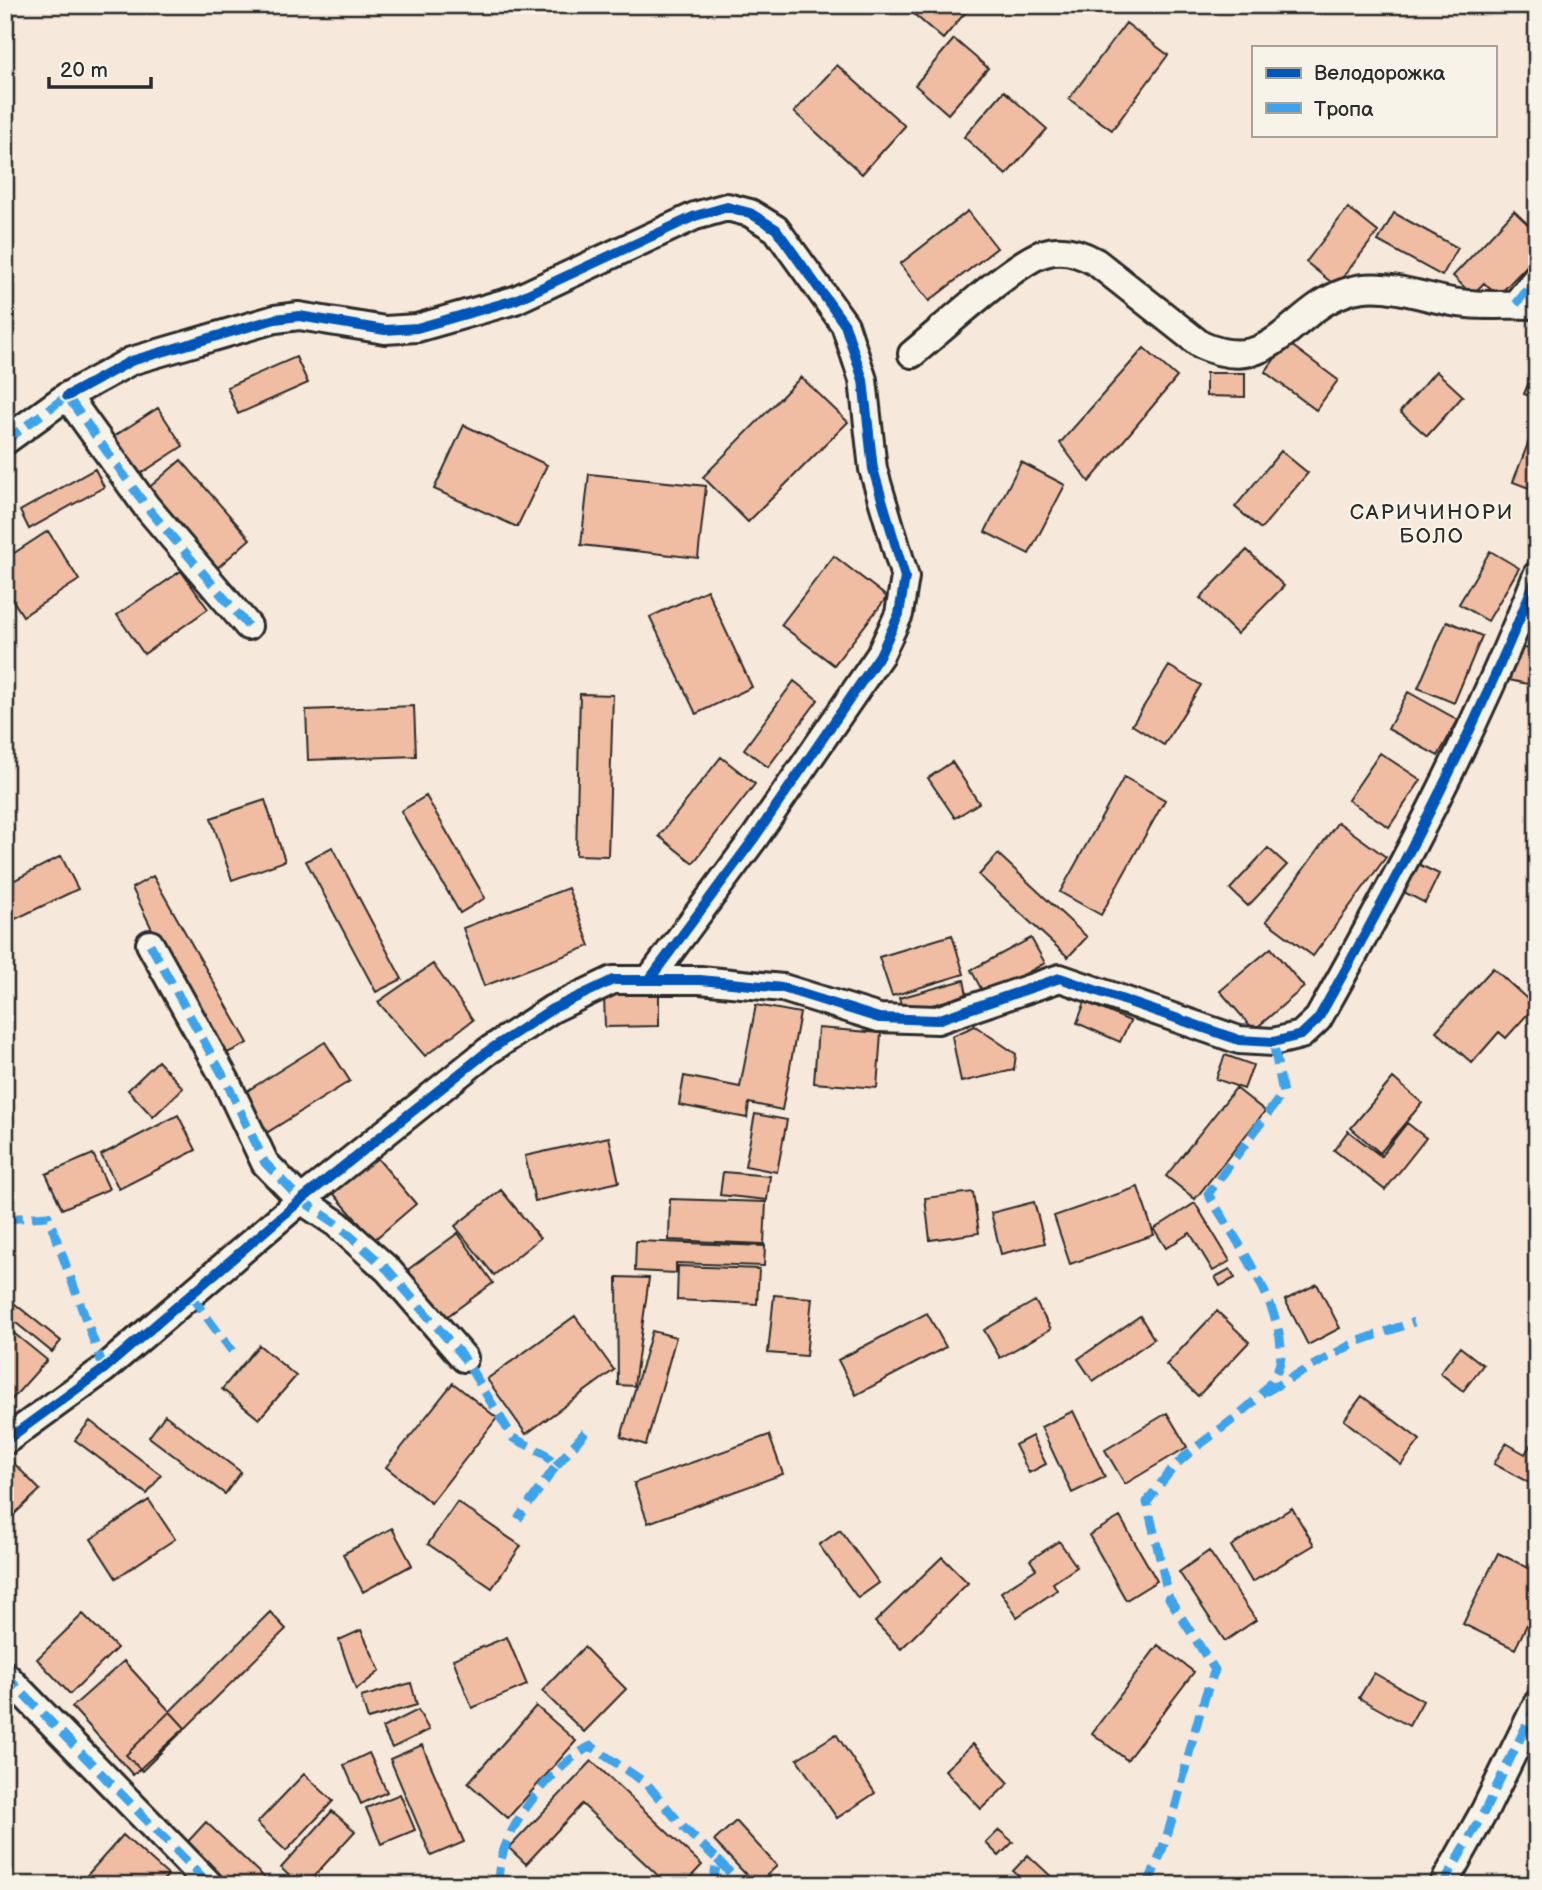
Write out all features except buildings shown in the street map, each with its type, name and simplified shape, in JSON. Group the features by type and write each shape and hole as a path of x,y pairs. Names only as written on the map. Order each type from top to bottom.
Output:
{"street":[{"path":"5,441 67,396 131,361 275,319 299,316 385,330 417,328 514,300 695,216 727,207 750,213 776,229 845,325 856,358 863,380 873,469 905,577 899,614 880,655 755,837 649,980"},
{"path":"912,354 1008,276 1042,253 1061,250 1080,253 1096,262 1201,345 1219,353 1239,356 1271,344 1318,306 1346,292 1378,287 1466,304 1526,304 1537,278"},
{"path":"67,396 146,506 247,626"},
{"path":"5,1441 104,1369 301,1200 488,1051 552,1009 613,981 700,980 783,988 880,1018 937,1020 1060,978 1239,1040 1273,1042 1301,1035 1318,1019 1408,858 1531,605 1537,575"},
{"path":"150,944 226,1081 265,1163 301,1200 337,1224 388,1270 464,1358"},
{"path":"5,1675 210,1885"},
{"path":"1443,1885 1485,1810 1537,1704"}],"marked path":[{"path":"1516,304 1537,278"},
{"path":"5,441 67,396 146,506 248,626"},
{"path":"150,944 226,1081 265,1163 301,1200 337,1224 388,1270 464,1358 513,1438 544,1453 556,1466 518,1519"},
{"path":"1147,1885 1168,1833 1197,1724 1215,1670 1169,1598 1147,1502 1181,1460 1261,1394 1278,1369 1281,1350 1278,1328 1270,1304 1245,1254 1208,1194 1283,1093 1273,1042"},
{"path":"5,1219 48,1216 104,1369"},
{"path":"191,1296 232,1351"},
{"path":"1265,1392 1356,1342 1414,1322"},
{"path":"556,1466 586,1431"},
{"path":"5,1675 210,1885"},
{"path":"1443,1885 1485,1810 1537,1704"},
{"path":"499,1885 505,1846 528,1805 559,1770 591,1746 647,1784 684,1828 717,1859"},
{"path":"713,1885 717,1859 737,1880"},
{"path":"446,1885 447,1878"}],"cycle path":[{"path":"67,396 131,361 275,319 299,316 385,330 417,328 515,300 695,216 727,207 750,213 776,229 845,325 863,380 873,469 905,577 899,614 880,655 755,837 649,980"},
{"path":"5,1441 104,1369 301,1200 488,1051 552,1009 613,980 700,980 783,988 879,1018 937,1020 1060,978 1239,1040 1273,1042 1301,1035 1318,1019 1435,801 1489,689 1537,575"}],"district":[{"name":"САРИЧИНОРИ БОЛО","path":"1432,524"}]}
